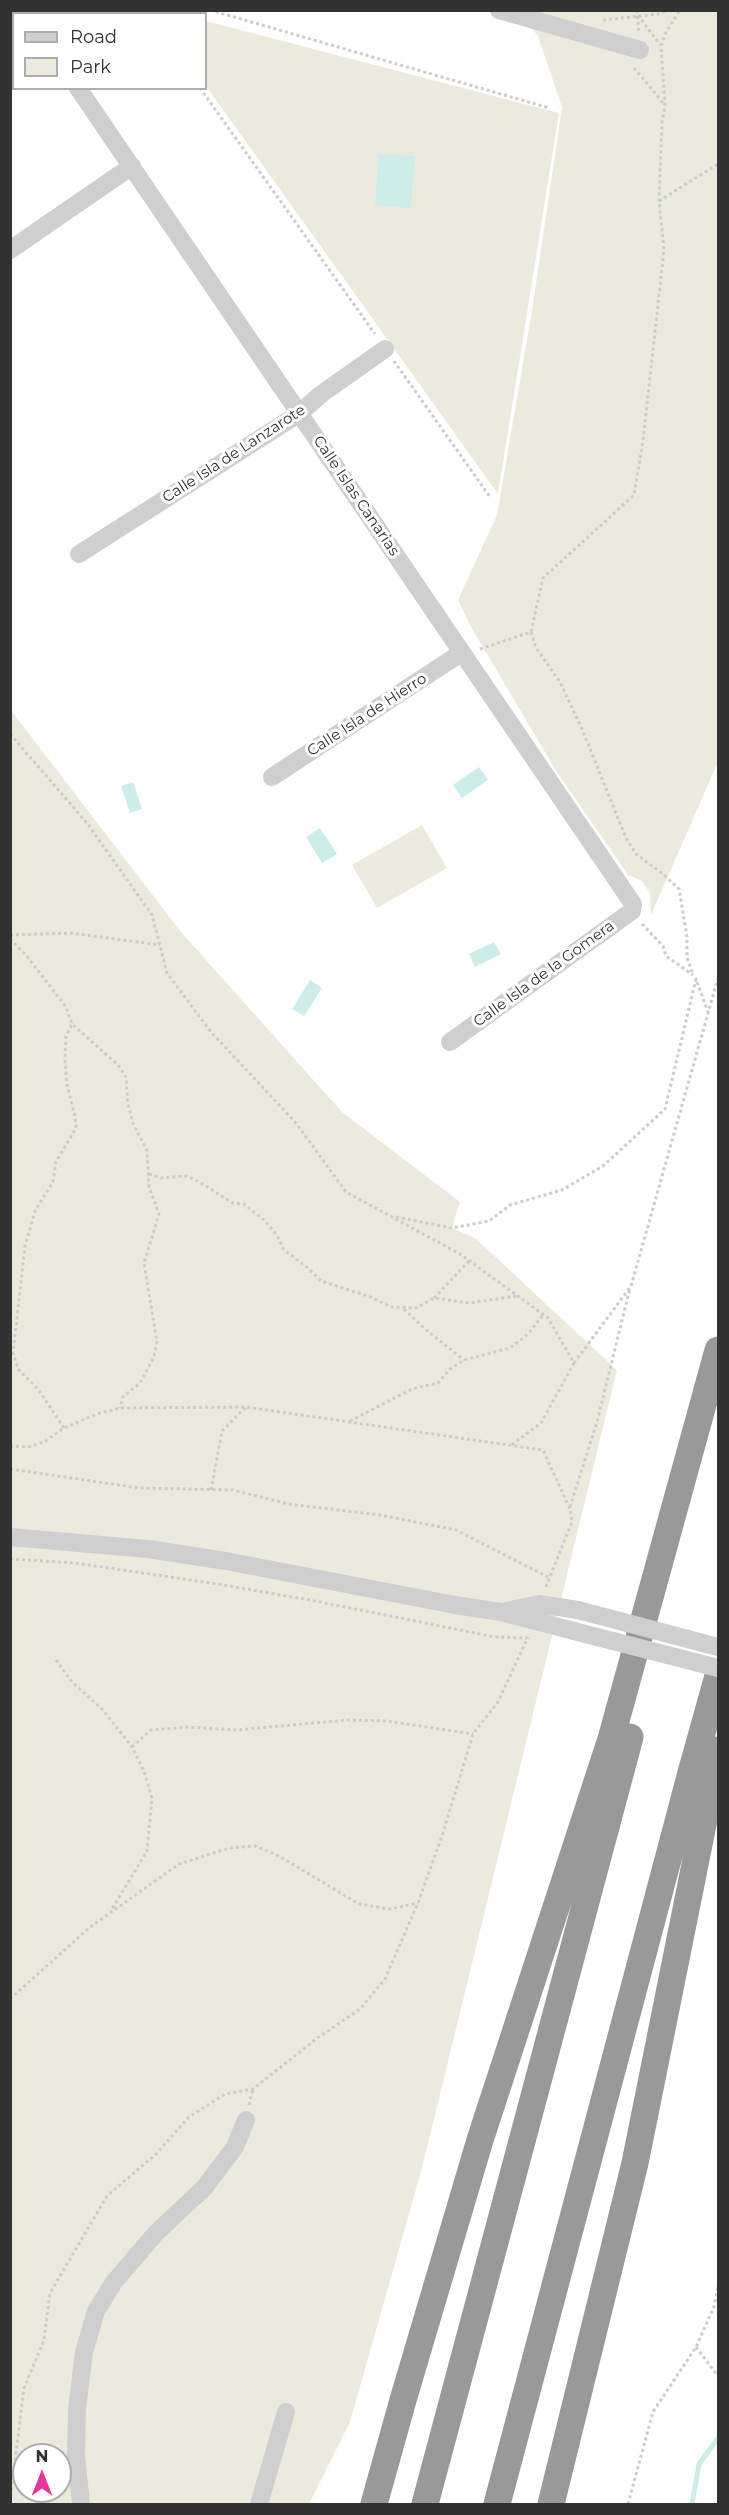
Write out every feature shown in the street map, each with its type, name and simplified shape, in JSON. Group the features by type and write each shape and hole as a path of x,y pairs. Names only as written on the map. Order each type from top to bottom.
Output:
{"highway":[{"path":"376,2498 480,2140 611,1739 718,1350"},
{"path":"425,2505 642,1693 718,1393"},
{"path":"497,2505 718,1676"},
{"path":"551,2505 635,2163 718,1750"}],"street":[{"path":"499,10 640,50"},
{"name":"Calle Islas Canarias","path":"79,90 633,904"},
{"path":"10,250 132,166"},
{"name":"Calle Isla de Lanzarote","path":"79,554 300,413 320,395 385,349"},
{"name":"Calle Isla de Hierro","path":"272,777 461,653"},
{"name":"Calle Isla de la Gomera","path":"450,1042 632,911 633,904"},
{"path":"10,1537 102,1544 215,1559 321,1577 455,1605 501,1612 718,1668"},
{"path":"501,1612 539,1604 578,1610 718,1647"},
{"path":"81,2505 76,2455 77,2409 84,2352 96,2311 114,2282 156,2234 204,2188 235,2146 246,2120"},
{"path":"259,2505 286,2412"}],"path":[{"path":"210,10 549,108"},
{"path":"579,33 601,20 638,13 658,14 669,10"},
{"path":"680,10 666,32 661,46 665,105 662,122 659,201 664,250 643,441 634,495 543,578 531,632 536,648 560,682 582,729 626,838 636,854 679,889 687,938 687,958 708,1012"},
{"path":"638,13 661,46"},
{"path":"614,43 665,105"},
{"path":"201,90 490,497"},
{"path":"659,201 718,164"},
{"path":"461,653 489,647 531,632"},
{"path":"10,734 87,823 152,915 167,973 211,1032 296,1124 346,1192 469,1261 548,1318 574,1363"},
{"path":"10,937 71,933 160,945"},
{"path":"10,937 66,1007 72,1024 118,1065 126,1077 128,1104 133,1124 147,1150 149,1187 159,1214 144,1263 158,1342 154,1357 140,1383 123,1397 120,1408"},
{"path":"656,940 663,946 666,956 695,977"},
{"path":"392,1217 452,1228 489,1221 510,1205 562,1190 603,1166 665,1109 695,977"},
{"path":"570,1509 597,1422 631,1286 718,978"},
{"path":"64,1428 43,1396 18,1369 13,1353 28,1237 35,1211 52,1182 56,1162 76,1128 67,1085 65,1059 66,1037 72,1024"},
{"path":"149,1174 161,1178 186,1176 232,1203 244,1204 264,1220 277,1235 285,1250 321,1281 371,1297 391,1307 416,1308 434,1298 469,1261"},
{"path":"509,1446 540,1423 574,1363 631,1286"},
{"path":"434,1298 469,1303 517,1296"},
{"path":"404,1309 464,1360"},
{"path":"348,1422 412,1389 438,1383 450,1369 464,1360 510,1348 528,1334 543,1315"},
{"path":"10,1446 28,1447 44,1442 64,1428 97,1414 120,1408 246,1407 543,1450 570,1509 572,1522 545,1589"},
{"path":"211,1490 222,1431 246,1407"},
{"path":"10,1468 139,1488 233,1490 288,1504 380,1515 456,1530 548,1577"},
{"path":"10,1559 75,1563 219,1584 495,1637 538,1641"},
{"path":"10,2502 24,2388 44,2340 50,2293 107,2196 156,2154 189,2116 225,2094 253,2089 316,2038 360,2008 385,1979 418,1903 442,1836 473,1734 498,1702 521,1650"},
{"path":"56,1660 72,1682 103,1710 132,1748 144,1771 152,1798 147,1851 111,1911"},
{"path":"132,1748 151,1730 186,1727 236,1730 348,1720 387,1721 473,1734"},
{"path":"10,1999 88,1928 179,1864 229,1848 255,1846 279,1856 359,1904 390,1909 418,1903"},
{"path":"628,2505 652,2412 696,2347 714,2307 718,2287"},
{"path":"696,2347 718,2376"}],"green space":[{"path":"517,11 718,11 718,762 651,915 650,893 642,881 628,875 555,769 471,627 458,600 497,515 532,311 562,107 538,36"},
{"path":"207,21 559,113 498,494 207,87"},
{"path":"10,709 181,932 342,1112 460,1202 452,1228 475,1238 617,1370 422,2168 350,2422 309,2504 11,2504"},
{"path":"422,825 447,868 377,908 352,865"}],"water":[{"path":"379,154 415,156 411,208 375,205"},
{"path":"479,767 488,780 462,798 453,785"},
{"path":"133,782 142,809 130,813 121,786"},
{"path":"320,828 337,854 322,863 306,837"},
{"path":"494,942 501,954 475,967 469,954"},
{"path":"310,980 322,988 304,1016 292,1009"}],"waterway":[{"path":"692,2504 699,2464 718,2438"}]}
